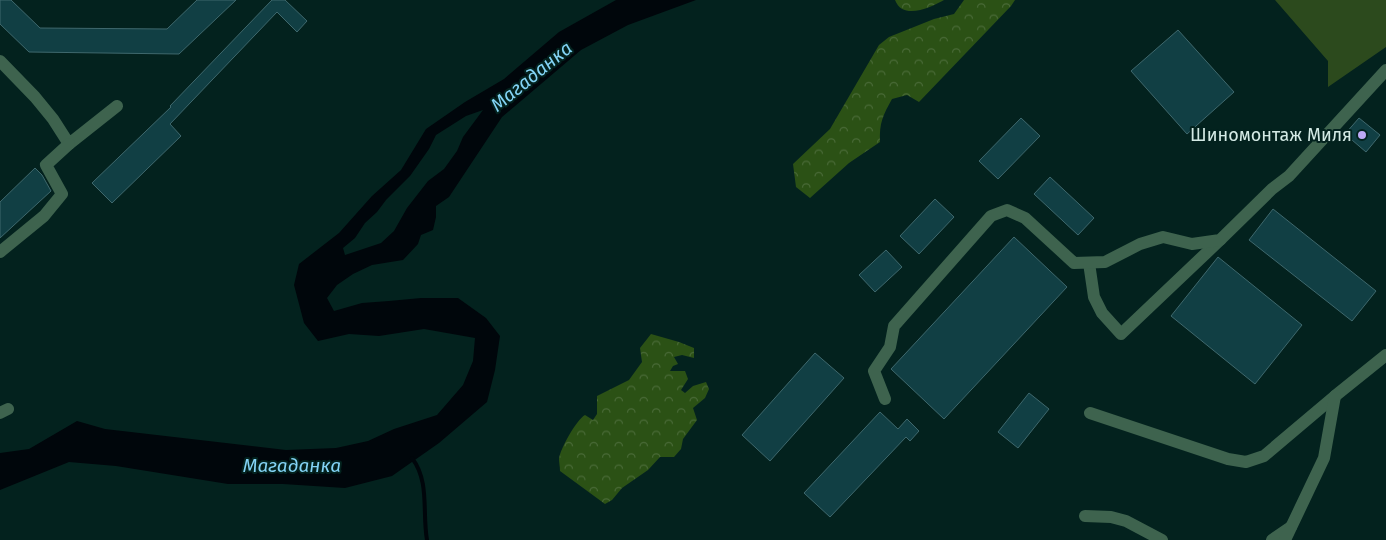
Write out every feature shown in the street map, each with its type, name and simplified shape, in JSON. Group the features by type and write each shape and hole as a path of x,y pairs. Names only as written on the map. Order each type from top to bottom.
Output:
{"lane":[{"path":"0,61 35,97 70,144"},
{"path":"1089,263 1094,297 1102,314 1121,334 1272,189 1290,176 1386,70"},
{"path":"0,252 44,216 62,194 46,165 117,106"},
{"path":"884,399 874,371 890,347 894,326 991,216 1007,210 1025,218 1074,263 1105,262 1140,244 1163,237 1192,244 1220,240"},
{"path":"1090,413 1228,459 1246,462 1264,456 1386,355"},
{"path":"1285,540 1324,458 1335,396"},
{"path":"1085,516 1111,517 1126,521 1162,540"},
{"path":"1272,540 1291,527"}],"green space":[{"path":"895,0 944,0 925,9 911,11 904,10"},
{"path":"964,0 1015,0 919,102 907,95 892,99 882,119 880,142 849,163 810,198 796,187 793,164 830,129 879,45 889,37 934,19 954,14"},
{"path":"1275,0 1386,0 1386,47 1328,87 1328,61"},
{"path":"651,334 694,348 694,358 682,355 674,357 678,364 673,366 670,371 685,371 688,379 681,390 685,393 693,386 706,382 709,389 705,398 693,408 697,420 683,439 681,449 674,457 660,457 648,470 622,488 612,500 605,504 560,471 560,454 578,422 585,415 593,420 597,414 597,396 629,380 642,362 640,348"}],"water":[{"name":"Магаданка","path":"616,0 696,0 628,25 581,50 502,117 449,197 436,206 433,230 421,235 418,244 403,260 372,265 353,274 337,285 327,298 334,311 362,303 421,298 458,298 486,318 500,336 495,370 487,402 439,443 392,476 345,488 283,484 228,484 116,466 69,462 0,490 0,453 29,449 77,421 105,429 286,450 336,448 368,441 394,429 437,415 463,385 473,361 475,338 424,329 379,336 349,334 318,341 304,323 294,285 299,264 339,233 372,196 401,170 426,129 465,102 504,79 559,32","holes":["483,110 463,137 457,151 444,169 428,181 407,208 394,231 381,243 345,255 343,248 355,238 365,223 410,176 429,149 436,135 466,116"]}],"building":[{"path":"0,0 11,0 40,28 167,29 197,0 236,0 179,54 29,52 0,24"},
{"path":"272,0 285,0 307,21 297,32 277,12 170,124 181,136 112,203 92,183 171,107"},
{"path":"1178,30 1234,92 1187,134 1131,71"},
{"path":"1021,118 1040,136 998,179 979,161"},
{"name":"Шиномонтаж Миля","path":"1359,118 1380,135 1366,152 1345,134"},
{"path":"35,168 42,175 51,191 0,238 0,202"},
{"path":"1050,177 1094,218 1078,235 1034,194"},
{"path":"935,199 954,217 919,254 900,236"},
{"path":"1273,209 1376,291 1352,321 1249,240"},
{"path":"1014,237 1067,287 944,419 891,369"},
{"path":"886,250 902,267 875,292 859,275"},
{"path":"1218,257 1302,325 1255,384 1171,316"},
{"path":"815,353 844,378 770,461 742,435"},
{"path":"1029,393 1049,409 1018,448 998,432"},
{"path":"880,412 898,429 907,419 919,431 910,441 906,437 830,517 804,493"}],"waterway":[{"path":"412,458 418,467 423,487 427,540"}],"place":[{"name":"Шиномонтаж Миля","path":"1362,135"}]}
